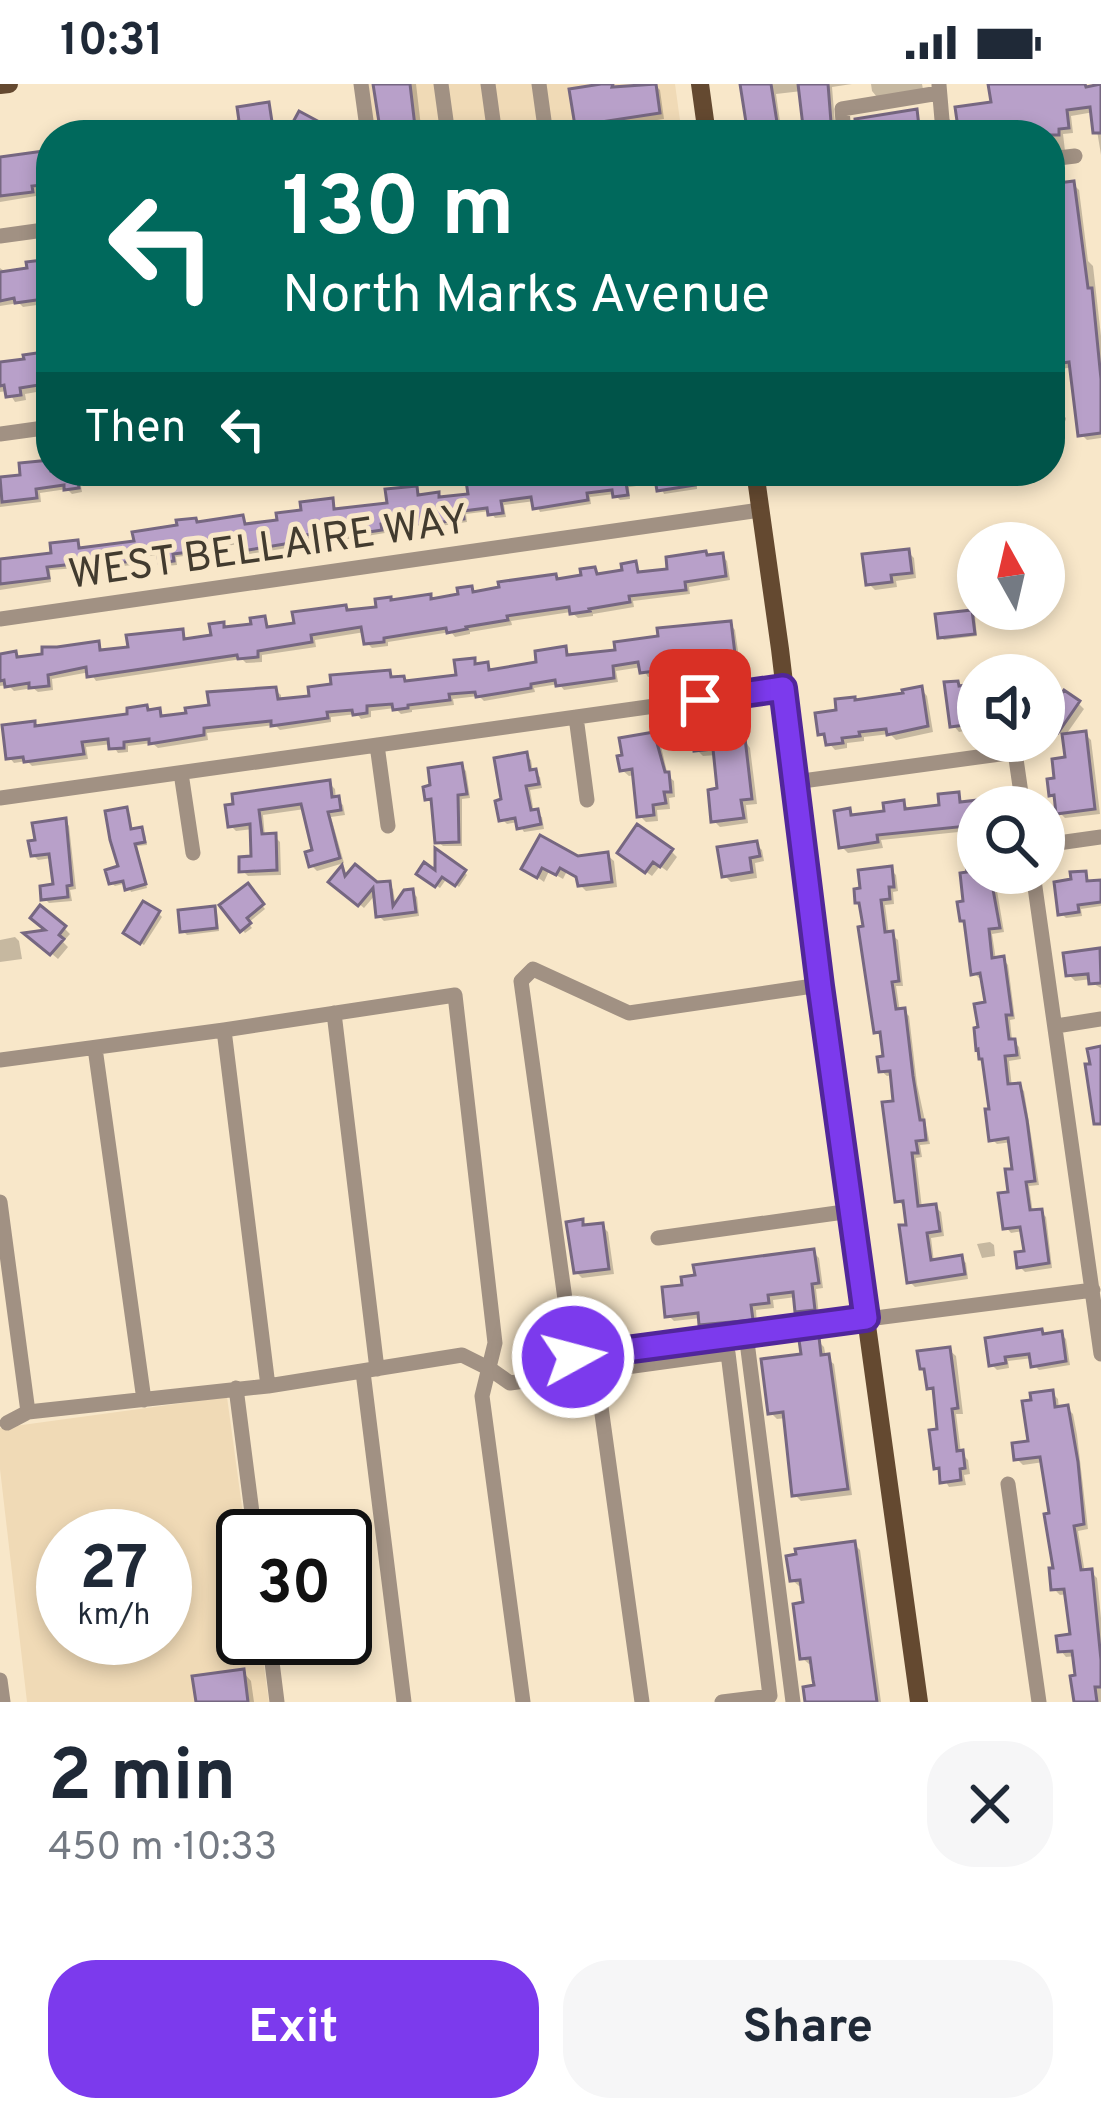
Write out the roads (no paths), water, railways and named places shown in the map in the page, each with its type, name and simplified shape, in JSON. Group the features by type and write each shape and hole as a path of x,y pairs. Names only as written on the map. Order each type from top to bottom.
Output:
{"main road":[{"path":"700,84 705,120"},
{"path":"757,486 919,1702"}],"street":[{"path":"361,84 366,120"},
{"path":"441,84 446,120"},
{"path":"488,84 494,120"},
{"path":"539,84 544,120"},
{"path":"843,120 842,109 939,88 944,120"},
{"path":"1065,157 1075,156"},
{"path":"0,236 36,231"},
{"path":"0,434 36,429"},
{"name":"WEST BELLAIRE WAY","path":"0,619 760,510"},
{"path":"0,798 783,688"},
{"path":"576,717 587,800"},
{"path":"377,745 388,826"},
{"path":"795,782 1015,752 1020,786"},
{"path":"181,773 193,853"},
{"path":"1065,842 1101,837"},
{"path":"1036,894 1101,1354"},
{"path":"820,986 629,1013 533,969 521,981 573,1357 1093,1290"},
{"path":"0,1060 455,995 495,1342 482,1396 523,1702"},
{"path":"334,1013 404,1702"},
{"path":"1057,1026 1101,1019"},
{"path":"224,1030 268,1386"},
{"path":"94,1048 144,1400"},
{"path":"0,1202 28,1412"},
{"path":"658,1238 851,1211"},
{"path":"746,1334 793,1702"},
{"path":"7,1423 28,1412 268,1386 462,1355 510,1383 728,1353 770,1696 722,1702"},
{"path":"596,1371 642,1702"},
{"path":"236,1388 252,1509"},
{"path":"1008,1484 1039,1702"},
{"path":"272,1665 277,1702"},
{"path":"0,1682 3,1702"}]}
